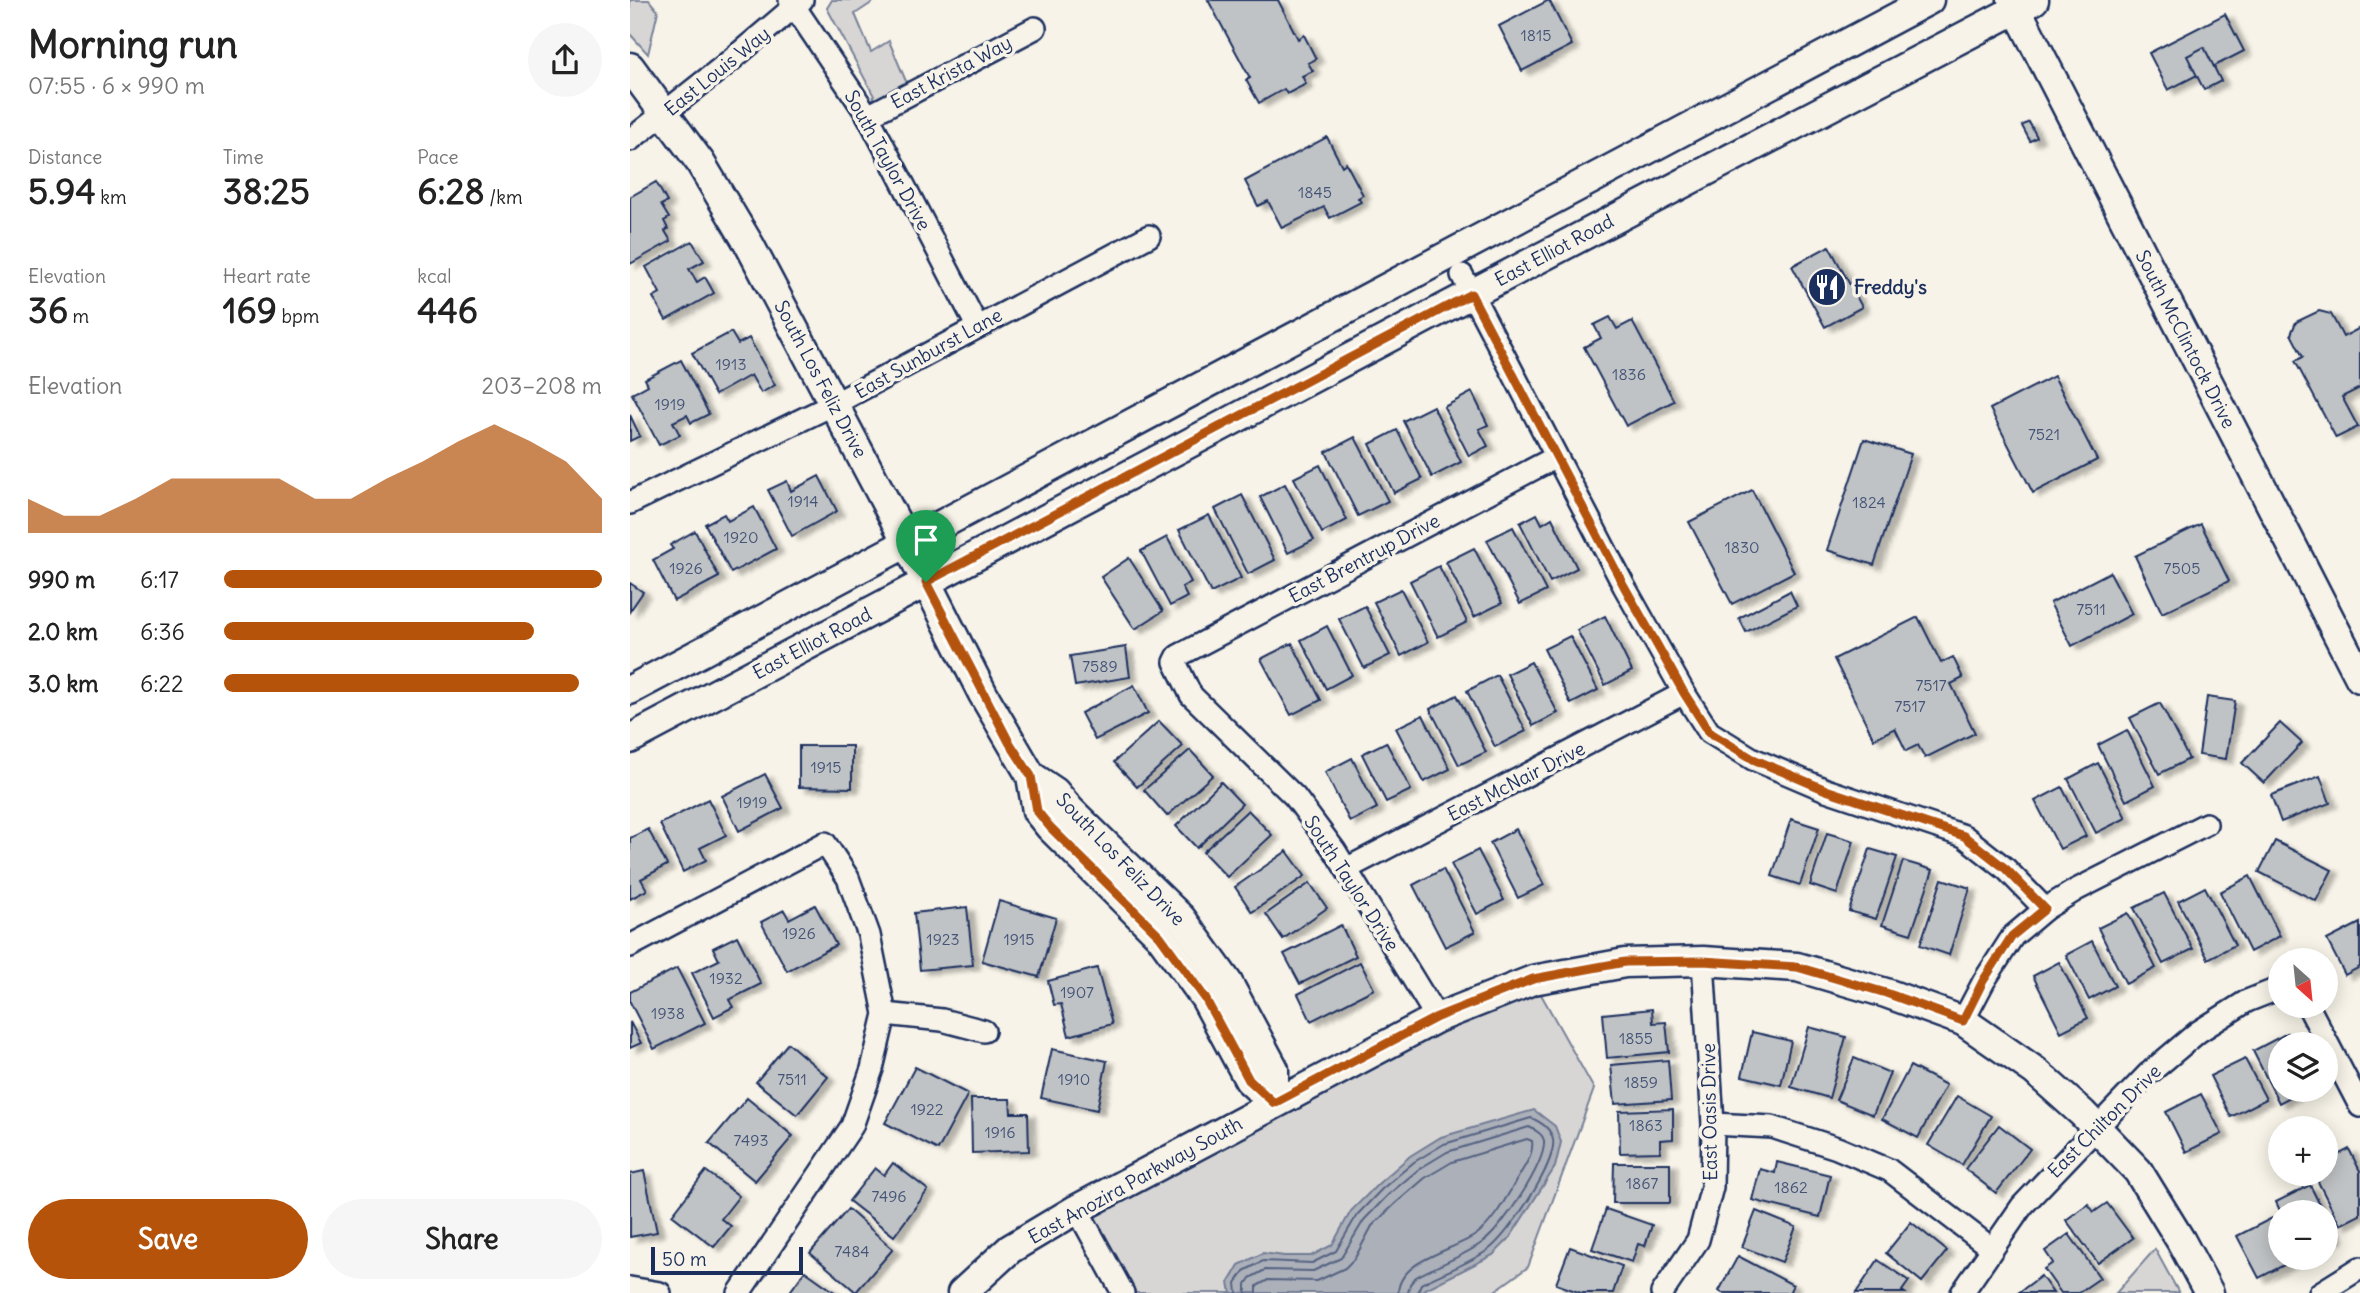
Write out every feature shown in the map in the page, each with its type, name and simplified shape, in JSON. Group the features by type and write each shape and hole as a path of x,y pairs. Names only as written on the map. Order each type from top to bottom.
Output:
{"main road":[{"path":"630,690 1929,0"},
{"name":"East Elliot Road","path":"630,739 926,582 1466,285 2021,3"},
{"name":"South McClintock Drive","path":"2021,3 2360,678"},
{"name":"South Los Feliz Drive","path":"630,67 699,162 750,246 908,544 1009,742 1031,776 1055,792 1070,810 1181,918 1228,983 1274,1069 1274,1103"},
{"name":"East Anozira Parkway South","path":"962,1293 1010,1249 1077,1209 1437,1017 1533,979 1625,962 1703,961 1797,967 1886,993 1963,1021 2035,1071 2096,1127 2138,1171 2209,1293"}],"street":[{"name":"East Louis Way","path":"630,140 796,2"},
{"name":"South Taylor Drive","path":"796,2 867,116 977,326"},
{"name":"East Krista Way","path":"867,116 1035,28"},
{"name":"East Sunburst Lane","path":"630,503 834,404 1149,236"},
{"path":"1466,285 1684,693 1709,732 1753,759 1826,790 1964,836 2006,869 2045,909"},
{"name":"East Brentrup Drive","path":"1175,662 1178,656 1556,457"},
{"name":"South Taylor Drive","path":"1175,662 1191,695 1295,797 1348,868 1437,1017"},
{"name":"East McNair Drive","path":"1348,868 1684,693"},
{"path":"1963,1021 1983,981 2012,936 2045,909 2076,890 2206,824"},
{"path":"630,946 825,843 848,878 869,935 885,1014 872,1069 852,1126 739,1293"},
{"name":"East Oasis Drive","path":"1662,1293 1698,1240 1712,1187 1713,1124 1703,961"},
{"name":"East Chilton Drive","path":"1962,1293 2022,1206 2148,1073 2198,1032 2247,1001 2268,993"},
{"path":"885,1014 942,1020 984,1031"},
{"path":"2314,1018 2360,1107"},
{"path":"1713,1124 1772,1127 1837,1148 1889,1170 1991,1248"},
{"path":"1077,1209 1123,1293"},
{"path":"2320,1293 2360,1268"},
{"path":"630,1288 660,1293"}],"shaded area":[{"path":"630,0 649,0 658,11 648,54 630,34"},
{"path":"832,0 876,0 855,14 871,52 889,41 908,86 868,116 874,96 827,8"},
{"path":"1533,980 1594,1089 1528,1267 1492,1293 1123,1293 1077,1209"},
{"path":"2155,1249 2179,1293 2116,1293"}],"water":[{"path":"1534,1110 1555,1126 1561,1142 1555,1167 1509,1239 1493,1255 1418,1293 1231,1293 1229,1282 1239,1265 1263,1253 1311,1256 1332,1245 1351,1211 1378,1184 1410,1156 1441,1137"}],"building":[{"path":"1208,0 1278,0 1298,39 1304,35 1316,59 1308,63 1313,71 1302,76 1306,84 1287,94 1284,89 1259,103 1246,80 1250,78"},
{"path":"1549,0 1572,45 1522,71 1499,26"},
{"path":"2225,14 2244,51 2168,90 2149,53"},
{"path":"2204,47 2221,81 2204,90 2187,56"},
{"path":"2029,122 2037,137 2030,141 2022,126"},
{"path":"1327,137 1342,166 1346,163 1363,195 1358,198 1361,202 1330,218 1324,207 1282,228 1268,201 1258,206 1245,181"},
{"path":"656,182 667,202 661,205 669,218 664,221 668,229 665,231 671,241 630,264 630,197"},
{"path":"692,241 704,261 689,269 697,282 705,277 714,293 666,320 653,297 660,293 646,267"},
{"name":"Freddy's","path":"1829,246 1862,307 1825,327 1792,266"},
{"path":"2319,311 2331,314 2343,337 2360,328 2360,388 2342,397 2358,427 2336,438 2295,361 2303,357 2291,334 2296,322"},
{"path":"1610,317 1617,329 1632,321 1674,401 1626,426 1584,347 1601,338 1594,325"},
{"path":"731,332 738,344 749,338 775,385 761,393 751,375 715,395 692,353"},
{"path":"681,360 709,414 691,423 687,415 673,422 680,435 659,445 632,394 648,385 645,379"},
{"path":"2054,376 2097,460 2033,493 1990,409"},
{"path":"1472,392 1488,425 1479,429 1488,446 1469,456 1444,407"},
{"path":"1433,406 1461,462 1432,477 1403,421"},
{"path":"630,415 640,436 630,441"},
{"path":"1397,430 1422,479 1394,493 1370,444"},
{"path":"1355,437 1388,501 1358,516 1326,452"},
{"path":"1864,439 1911,454 1874,565 1827,550"},
{"path":"1320,465 1347,520 1322,533 1294,478"},
{"path":"819,476 837,511 792,536 768,490 787,481 791,491"},
{"path":"1285,484 1314,540 1288,553 1260,497"},
{"path":"1752,490 1794,572 1732,604 1689,522"},
{"path":"1242,495 1275,560 1248,574 1215,509"},
{"path":"754,507 776,549 731,573 705,524 724,514 728,521"},
{"path":"1537,514 1542,524 1552,518 1577,568 1550,582 1520,523"},
{"path":"1209,515 1241,578 1211,593 1179,530"},
{"path":"2201,524 2229,581 2162,613 2135,556"},
{"path":"1513,527 1546,591 1520,604 1487,540"},
{"path":"695,531 719,577 674,601 653,560 673,549 670,545"},
{"path":"1167,537 1191,582 1182,587 1187,597 1170,606 1141,551"},
{"path":"1474,548 1502,603 1474,617 1446,562"},
{"path":"1129,558 1163,611 1135,629 1101,577"},
{"path":"1439,566 1467,622 1438,637 1410,581"},
{"path":"2110,572 2132,614 2072,646 2050,603"},
{"path":"630,583 643,592 630,611"},
{"path":"1401,589 1428,642 1401,656 1374,602"},
{"path":"1790,591 1797,606 1746,632 1739,618"},
{"path":"1365,606 1390,655 1364,668 1339,619"},
{"path":"1605,616 1632,671 1605,685 1577,630"},
{"path":"1918,617 1941,663 1953,657 1963,678 1951,684 1975,733 1925,758 1918,745 1906,751 1895,728 1874,739 1834,659"},
{"path":"1327,626 1352,675 1326,689 1301,640"},
{"path":"1570,636 1598,690 1571,704 1544,649"},
{"path":"1292,643 1321,700 1291,715 1261,659"},
{"path":"1126,647 1130,677 1075,686 1070,656"},
{"path":"1531,662 1558,713 1533,726 1507,674"},
{"path":"1497,675 1526,731 1495,747 1467,691"},
{"path":"1134,685 1148,713 1095,740 1081,713"},
{"path":"1457,695 1486,752 1459,765 1430,709"},
{"path":"2207,697 2235,701 2226,759 2199,755"},
{"path":"2160,703 2189,759 2159,774 2130,718"},
{"path":"1423,715 1450,769 1424,782 1396,728"},
{"path":"1159,721 1183,746 1137,787 1114,762"},
{"path":"2280,723 2302,743 2264,783 2242,763"},
{"path":"2127,730 2155,786 2126,801 2098,745"},
{"path":"1386,742 1411,790 1386,802 1362,754"},
{"path":"799,746 852,746 852,788 799,787"},
{"path":"1190,750 1213,775 1167,816 1144,790"},
{"path":"1352,758 1377,808 1350,822 1325,772"},
{"path":"2098,763 2126,818 2096,833 2068,779"},
{"path":"765,774 783,808 739,831 722,796"},
{"path":"2320,776 2330,803 2281,822 2271,795"},
{"path":"1221,782 1242,804 1197,848 1176,826"},
{"path":"2062,787 2086,836 2060,849 2035,801"},
{"path":"708,799 726,835 700,848 706,860 683,872 660,824"},
{"path":"1248,810 1272,835 1227,877 1203,852"},
{"path":"1791,819 1819,828 1800,885 1772,876"},
{"path":"648,829 667,865 641,879 647,890 630,899 630,838"},
{"path":"1516,829 1544,885 1518,898 1490,843"},
{"path":"1827,833 1854,841 1837,894 1810,885"},
{"path":"2275,841 2332,870 2316,901 2259,872"},
{"path":"1870,849 1897,857 1876,919 1849,911"},
{"path":"1478,850 1504,900 1477,914 1451,864"},
{"path":"1287,851 1305,876 1252,912 1235,887"},
{"path":"1903,861 1933,870 1911,934 1882,925"},
{"path":"1443,869 1475,932 1445,947 1413,885"},
{"path":"2250,876 2280,936 2250,952 2220,892"},
{"path":"1942,879 1970,888 1949,955 1920,945"},
{"path":"1310,883 1327,908 1283,939 1266,914"},
{"path":"2205,887 2235,945 2208,959 2178,901"},
{"path":"2164,893 2193,949 2163,964 2134,908"},
{"path":"999,901 1056,918 1039,977 982,961"},
{"path":"815,905 836,945 787,971 761,922 784,910 789,919"},
{"path":"967,907 973,965 920,970 914,913"},
{"path":"2128,913 2156,968 2126,984 2098,928"},
{"path":"2360,923 2360,967 2345,975 2338,961 2338,948 2331,948 2327,940"},
{"path":"1341,925 1356,956 1300,984 1284,954"},
{"path":"737,936 761,984 729,1000 733,1007 714,1017 692,973 719,960 713,948"},
{"path":"2092,941 2115,986 2089,1000 2066,955"},
{"path":"1360,962 1374,989 1311,1021 1298,994"},
{"path":"2059,962 2088,1018 2061,1032 2033,976"},
{"path":"677,968 705,1023 654,1049 630,1002 630,992"},
{"path":"1097,968 1112,1024 1069,1036 1061,1004 1054,1005 1048,981"},
{"path":"1652,1009 1653,1023 1666,1022 1669,1052 1607,1058 1603,1014"},
{"path":"630,1022 641,1043 630,1048"},
{"path":"1809,1027 1846,1037 1829,1098 1791,1087"},
{"path":"1752,1032 1791,1041 1781,1085 1742,1076"},
{"path":"788,1043 828,1077 797,1115 756,1082"},
{"path":"2268,1043 2268,1081 2253,1051"},
{"path":"1052,1049 1107,1061 1097,1110 1041,1098"},
{"path":"1854,1058 1890,1073 1873,1115 1836,1100"},
{"path":"2245,1059 2266,1099 2231,1117 2210,1076"},
{"path":"1668,1060 1671,1100 1615,1104 1611,1065"},
{"path":"1910,1066 1946,1085 1918,1138 1882,1119"},
{"path":"915,1067 968,1094 938,1150 885,1123"},
{"path":"2201,1094 2222,1134 2186,1152 2166,1112"},
{"path":"1957,1096 1991,1116 1962,1165 1928,1145"},
{"path":"747,1098 793,1136 755,1181 709,1143"},
{"path":"971,1099 1010,1099 1011,1113 1028,1113 1029,1151 972,1153"},
{"path":"1673,1109 1673,1139 1660,1140 1660,1152 1620,1153 1619,1111"},
{"path":"1999,1125 2030,1149 1996,1193 1965,1169"},
{"path":"2349,1149 2360,1171 2360,1215 2340,1225 2338,1200 2327,1200 2320,1186 2338,1186 2338,1155"},
{"path":"1777,1162 1830,1175 1820,1217 1752,1200 1760,1169 1775,1173"},
{"path":"893,1163 928,1190 894,1236 849,1201 875,1168 884,1175"},
{"path":"1614,1163 1670,1163 1670,1203 1613,1203"},
{"path":"644,1171 657,1232 630,1237 630,1174"},
{"path":"706,1171 739,1196 721,1219 731,1226 714,1247 672,1215"},
{"path":"2310,1186 2318,1200 2280,1200"},
{"path":"2107,1203 2133,1238 2098,1263 2066,1220 2088,1204 2094,1212"},
{"path":"848,1209 893,1249 856,1292 810,1253"},
{"path":"1606,1209 1652,1225 1645,1246 1638,1244 1632,1262 1592,1249"},
{"path":"1756,1211 1796,1227 1782,1262 1742,1247"},
{"path":"2268,1220 2268,1270 2275,1270 2259,1278 2237,1236"},
{"path":"1911,1222 1947,1251 1922,1282 1886,1253"},
{"path":"2069,1234 2100,1278 2078,1293 2061,1293 2044,1269 2053,1263 2045,1251"},
{"path":"1570,1247 1622,1266 1613,1293 1581,1293 1556,1284"},
{"path":"1738,1256 1793,1285 1789,1293 1719,1291"},
{"path":"1878,1260 1909,1281 1902,1291 1905,1293 1856,1293"},
{"path":"805,1271 836,1293 789,1293"},
{"path":"2041,1276 2053,1293 2018,1293"}],"place":[{"name":"Freddy's","path":"1827,287"}],"route":[{"path":"1471,294 1624,586 1709,732 1753,759 1826,790 1964,836 2006,869 2045,909 2012,936 1983,981 1963,1021 1886,993 1797,967 1703,961 1625,962 1533,979 1437,1017 1274,1103 1249,1080 1205,998 1160,936 1037,811 1031,776 983,694 926,582 1471,294"}]}
